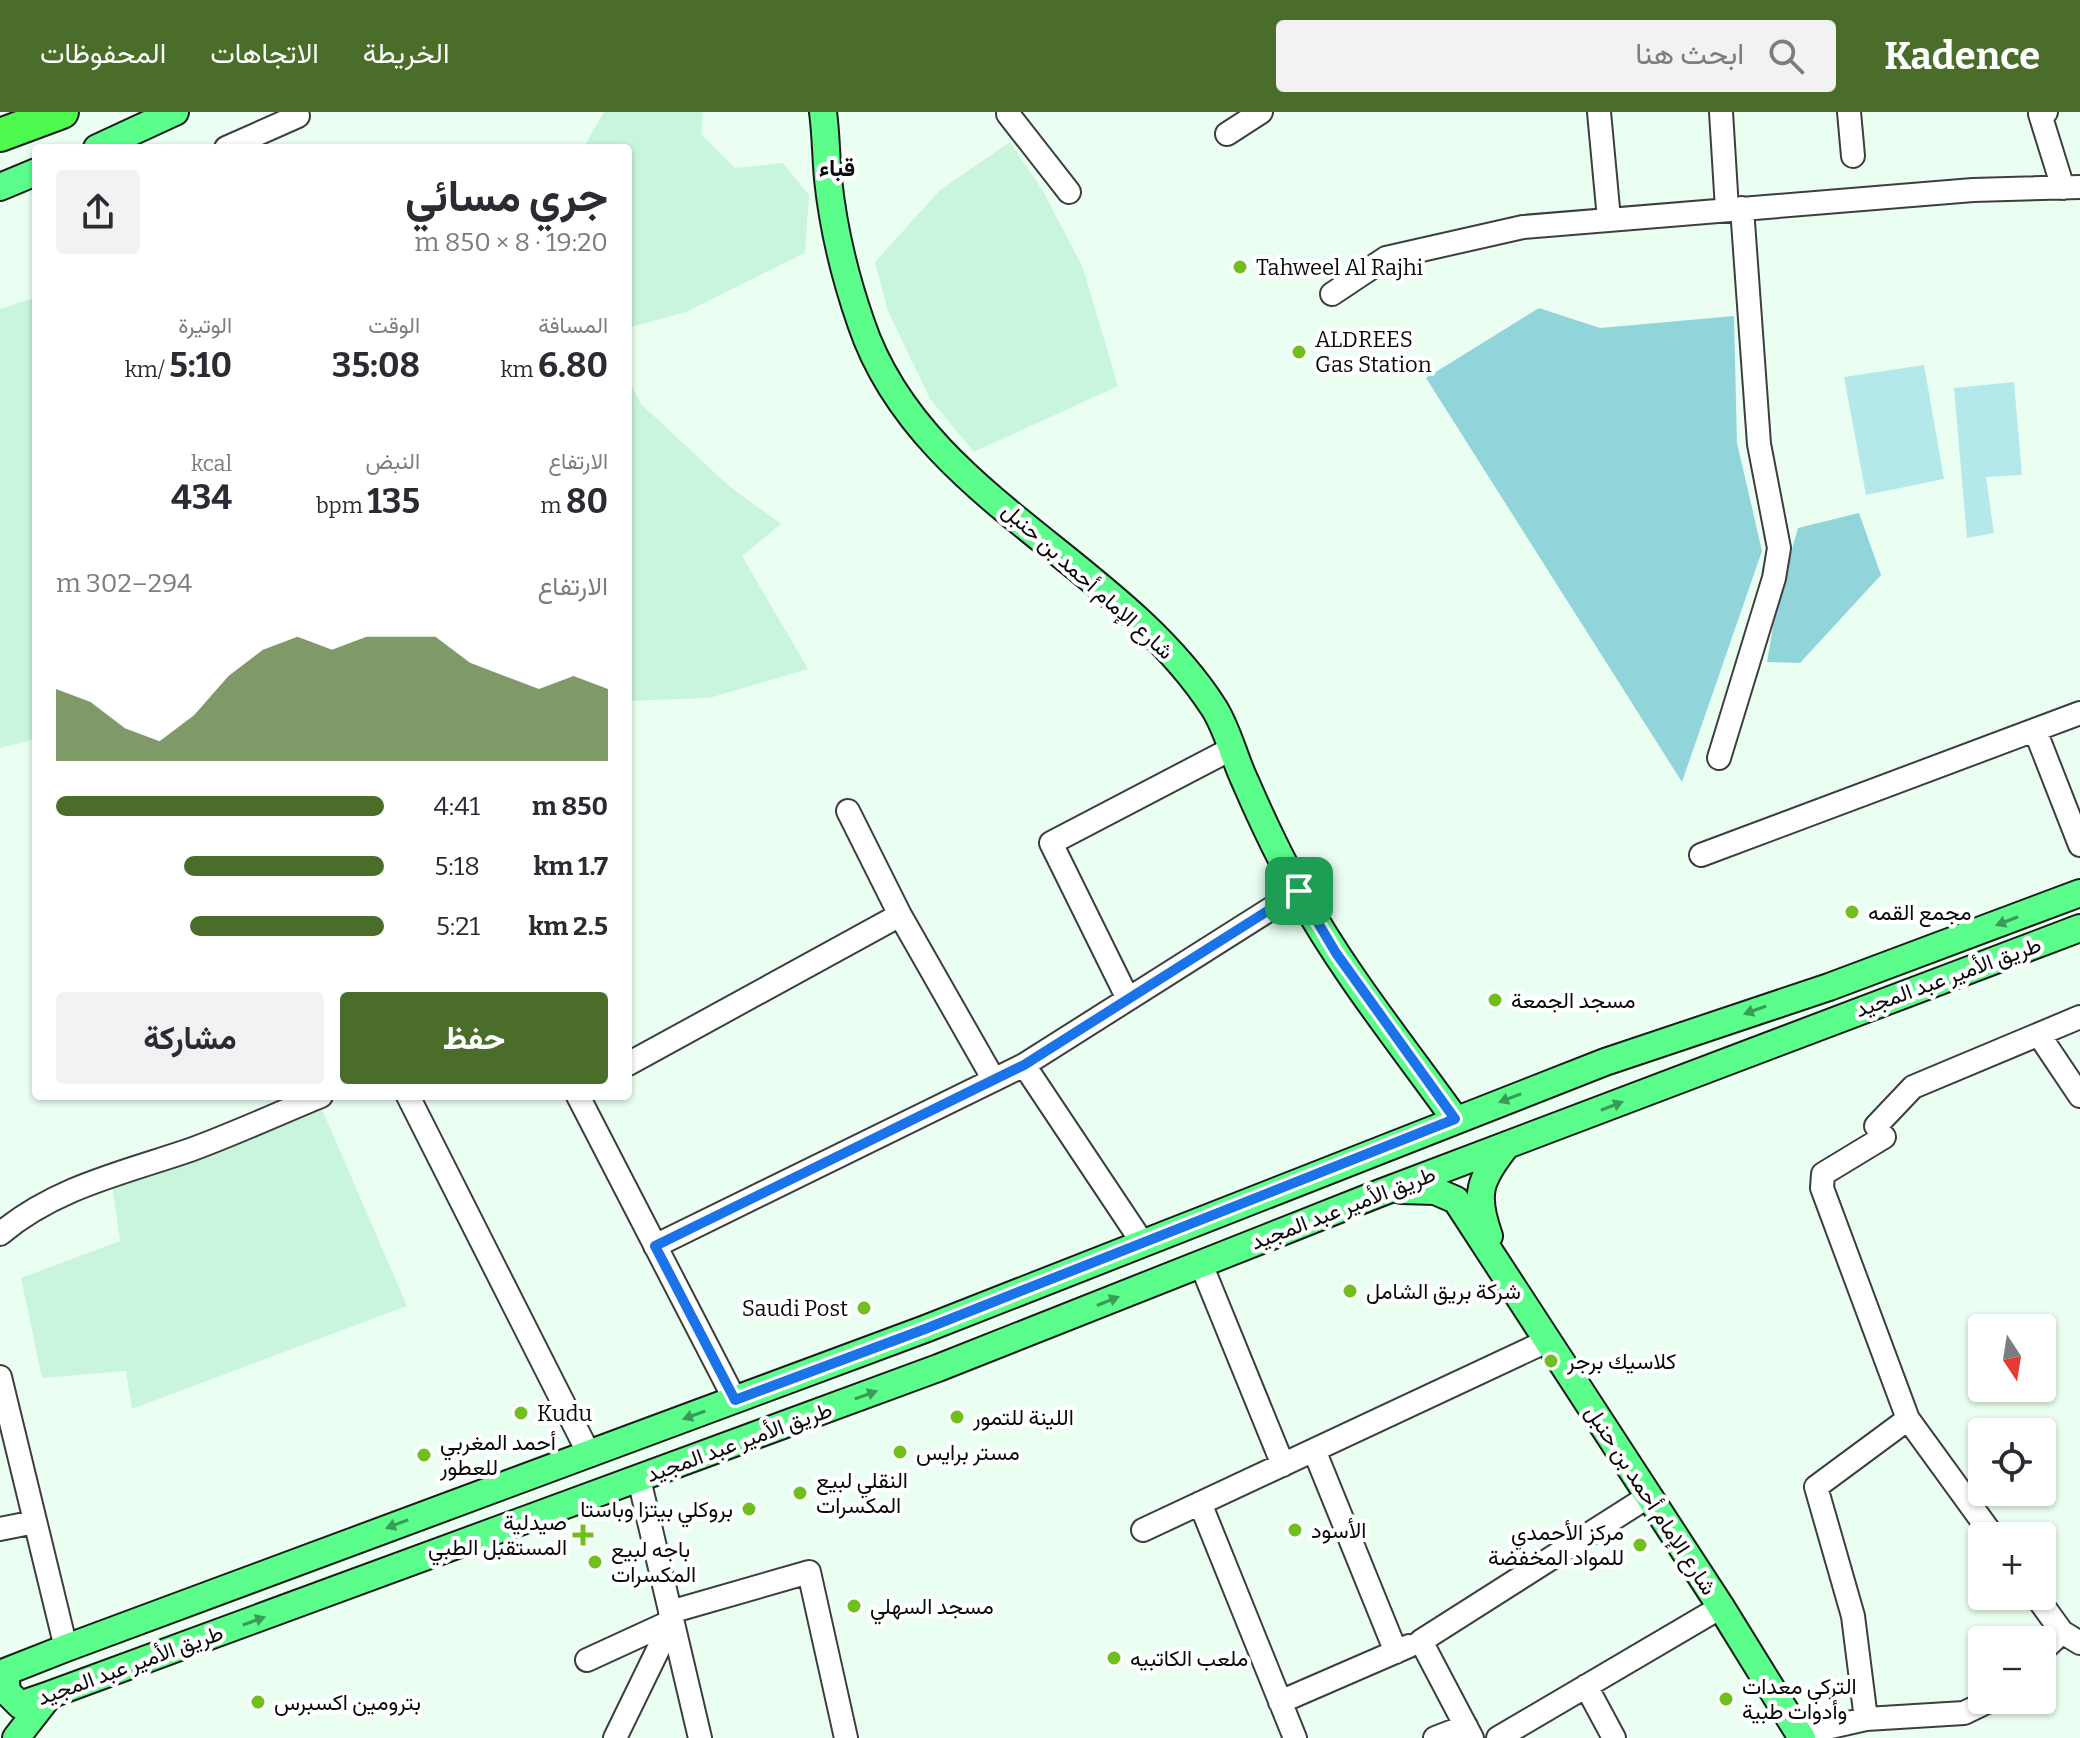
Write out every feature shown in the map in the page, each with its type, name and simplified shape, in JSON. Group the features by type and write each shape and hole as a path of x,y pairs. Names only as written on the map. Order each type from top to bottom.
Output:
{"highway":[{"path":"0,135 62,112"}],"main road":[{"path":"116,144 175,112"},
{"name":"شارع الإمام أحمد بن حنبل","path":"823,112 828,182 840,246 861,325 895,394 922,430 956,465 1125,610 1182,665 1215,710 1299,891 1336,953 1455,1119"},
{"path":"0,187 32,174"},
{"name":"طريق الأمير عبد المجيد","path":"2080,893 1844,982 1605,1062 925,1329 37,1659 5,1672 7,1692 20,1705 639,1479 938,1368 1387,1190 2080,928"},
{"path":"1498,1262 1481,1214 1479,1190 1490,1167 1508,1145"},
{"path":"1387,1190 1435,1191 1456,1200 1498,1262"},
{"name":"شارع الإمام أحمد بن حنبل","path":"1498,1262 1801,1736"},
{"path":"925,1329 938,1368"},
{"path":"0,1665 37,1659"},
{"path":"16,1738 49,1695"}],"street":[{"path":"235,144 298,116 297,112"},
{"path":"1227,134 1261,112"},
{"path":"1599,112 1609,219"},
{"path":"1719,758 1774,578 1779,548 1759,444 1721,112"},
{"path":"1849,112 1853,156"},
{"path":"1009,113 1069,192"},
{"path":"1332,294 1378,262 1400,253 1523,227 1973,190 2072,188 2041,113"},
{"path":"1701,855 2080,713"},
{"path":"2035,730 2080,845"},
{"path":"1128,999 1051,843 1231,749"},
{"path":"848,811 900,915 994,1080"},
{"path":"655,1246 1024,1065 1299,891"},
{"path":"632,1062 900,915"},
{"path":"1983,1522 1908,1419 1822,1188 1823,1174 1880,1132 1913,1087 2080,1017"},
{"path":"2039,1035 2080,1096"},
{"path":"1024,1065 1142,1242"},
{"path":"0,1234 65,1193 191,1149 311,1100"},
{"path":"410,1100 589,1454"},
{"path":"580,1100 735,1400"},
{"path":"1201,1264 1283,1465"},
{"path":"1143,1530 1547,1341"},
{"path":"0,1377 66,1648"},
{"path":"1866,1719 1853,1616 1816,1487 1908,1419"},
{"path":"1314,1450 1396,1652"},
{"path":"639,1479 700,1738"},
{"path":"1280,1702 1421,1641 1649,1496"},
{"path":"1200,1503 1295,1738"},
{"path":"0,1529 35,1522"},
{"path":"587,1660 671,1616 809,1572 846,1738"},
{"path":"1498,1738 1721,1607"},
{"path":"2048,1610 2071,1638"},
{"path":"615,1738 671,1616"},
{"path":"1421,1641 1469,1732 1435,1738"},
{"path":"1586,1686 1614,1738"},
{"path":"1801,1736 1866,1719 1968,1711"}],"green space":[{"path":"604,112 703,112 701,134 735,168 783,163 809,195 805,253 686,312 632,327 632,144 585,144"},
{"path":"1010,142 1043,191 1083,268 1118,386 974,452 930,399 888,311 875,262 940,190"},
{"path":"32,298 32,740 0,748 0,309"},
{"path":"632,387 641,404 729,486 781,524 742,556 808,669 709,698 632,701"},
{"path":"321,1107 407,1306 132,1409 126,1371 42,1378 21,1278 120,1241 112,1185"}],"shaded area":[{"path":"1539,308 1600,328 1734,316 1737,443 1762,551 1682,782 1426,378"},
{"path":"1924,365 1944,479 1866,495 1844,377"},
{"path":"2014,382 2022,475 1986,477 1994,533 1967,538 1954,388"},
{"path":"1859,513 1881,575 1800,663 1767,662 1777,603 1798,528"}],"place":[{"name":"Tahweel Al Rajhi","path":"1240,267"},
{"name":"ALDREES Gas Station","path":"1299,352"},
{"name":"مجمع القمه","path":"1852,912"},
{"name":"مسجد الجمعة","path":"1495,1000"},
{"name":"شركة بريق الشامل","path":"1350,1291"},
{"name":"Saudi Post","path":"864,1308"},
{"name":"كلاسيك برجر","path":"1551,1361"},
{"name":"Kudu","path":"521,1413"},
{"name":"اللينة للتمور","path":"957,1417"},
{"name":"مستر برايس","path":"900,1452"},
{"name":"أحمد المغربي للعطور","path":"424,1455"},
{"name":"النقلي لبيع المكسرات","path":"800,1493"},
{"name":"بروكلي بيتزا وباستا","path":"749,1509"},
{"name":"الأسود","path":"1295,1530"},
{"name":"صيدلية المستقبل الطبي","path":"583,1535"},
{"name":"مركز الأحمدي للمواد المخفضة","path":"1640,1545"},
{"name":"باجه لبيع المكسرات","path":"595,1562"},
{"name":"مسجد السهلي","path":"854,1606"},
{"name":"ملعب الكاتبيه","path":"1114,1658"},
{"name":"التركي معدات وأدوات طبية","path":"1726,1699"},
{"name":"بترومين اكسبرس","path":"258,1702"}],"district":[{"name":"قباء","path":"837,168"}],"route":[{"path":"1299,891 1336,953 1455,1119 925,1329 735,1400 655,1246 1024,1065 1299,891"}]}
